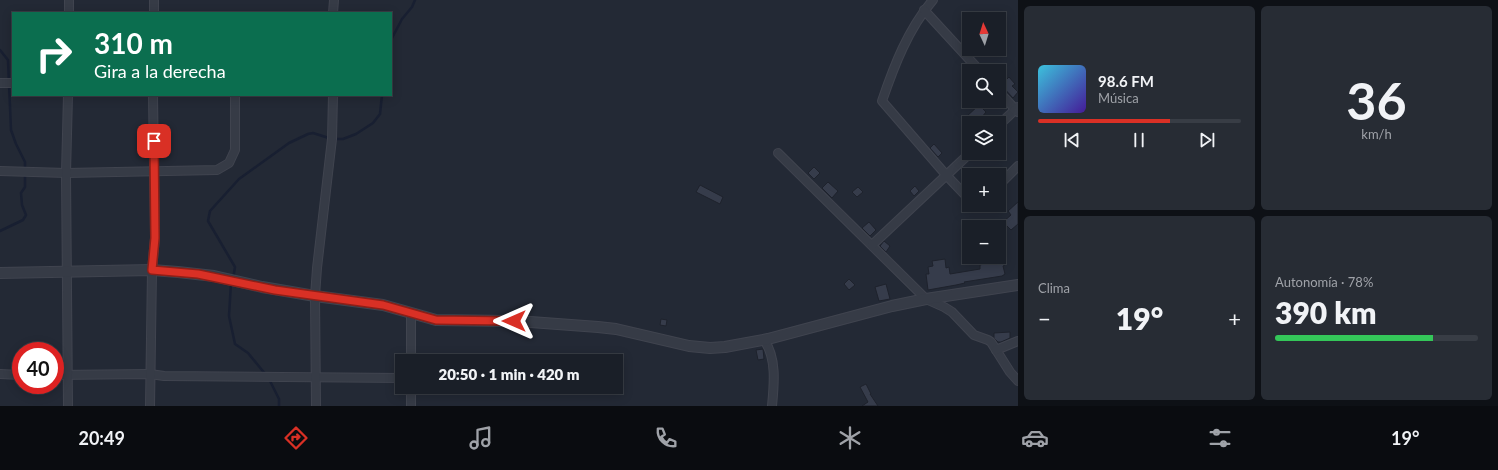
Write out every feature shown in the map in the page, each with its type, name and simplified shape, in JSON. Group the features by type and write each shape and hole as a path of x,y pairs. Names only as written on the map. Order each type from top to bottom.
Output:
{"street":[{"path":"69,0 69,12"},
{"path":"154,0 154,12"},
{"path":"334,0 334,12"},
{"path":"933,0 924,10 896,59 882,101 962,192"},
{"path":"924,10 974,64"},
{"path":"0,83 12,83"},
{"path":"68,96 66,173 68,406"},
{"path":"150,406 152,270 155,238 153,96"},
{"path":"0,171 66,173 217,170 229,163 235,150 235,96"},
{"path":"316,406 315,296 332,138 333,96"},
{"path":"1006,99 1017,110 1006,119"},
{"path":"778,154 926,299 952,312 972,334 988,340 1018,381"},
{"path":"872,245 963,160"},
{"path":"1006,178 1018,166"},
{"path":"0,273 152,270 178,272 214,276 262,287 315,296 383,305 436,320 517,321 616,329 689,346 710,348 725,347 764,340 926,299 1014,285 1018,279"},
{"path":"411,314 411,354"},
{"path":"764,340 770,347 772,355 774,386 772,406"},
{"path":"996,350 1018,341"},
{"path":"0,374 12,375"},
{"path":"64,376 150,374 164,376 395,378"},
{"path":"411,394 411,406"}],"building":[{"path":"1009,77 1015,84 1012,86 1018,92 1013,98 1006,90 1006,80"},
{"path":"976,108 982,108 986,112 983,116 967,116"},
{"path":"934,144 942,153 938,157 930,148"},
{"path":"814,167 820,173 814,179 808,173"},
{"path":"828,182 838,191 832,198 822,188"},
{"path":"700,185 723,197 720,204 696,192"},
{"path":"915,186 919,191 914,196 910,191"},
{"path":"858,187 863,192 857,197 852,192"},
{"path":"1018,202 1018,224 1011,230 1006,225 1005,220 1011,215 1008,211"},
{"path":"869,222 876,230 870,236 862,228"},
{"path":"884,241 890,246 886,252 880,246"},
{"path":"945,259 946,268 949,267 950,274 980,269 980,265 1005,264 1003,266 1005,274 1002,276 928,290 926,274 929,274 928,267 933,266 932,261"},
{"path":"849,279 855,285 849,290 844,284"},
{"path":"886,284 890,299 879,301 875,287"},
{"path":"661,319 667,320 666,326 660,325"},
{"path":"1010,332 1010,338 1001,342 998,342 994,338 994,333"},
{"path":"763,349 764,359 758,360 756,350"},
{"path":"866,384 870,394 878,406 862,406 868,402 860,387"}],"waterway":[{"path":"392,38 402,19 412,7 415,0"},
{"path":"0,50 8,60 11,130 25,162 25,187 21,193 22,205 26,215 23,220 0,231"},
{"path":"233,279 235,267 208,221 210,211 239,179 289,143 313,133 332,139 343,139 356,134 373,123 380,114 382,96"},
{"path":"231,283 229,316 235,344 248,353 266,375"},
{"path":"269,379 279,399 279,406"}],"route":[{"path":"154,141 155,238 152,270 214,276 275,290 383,305 436,320 514,321"}]}
